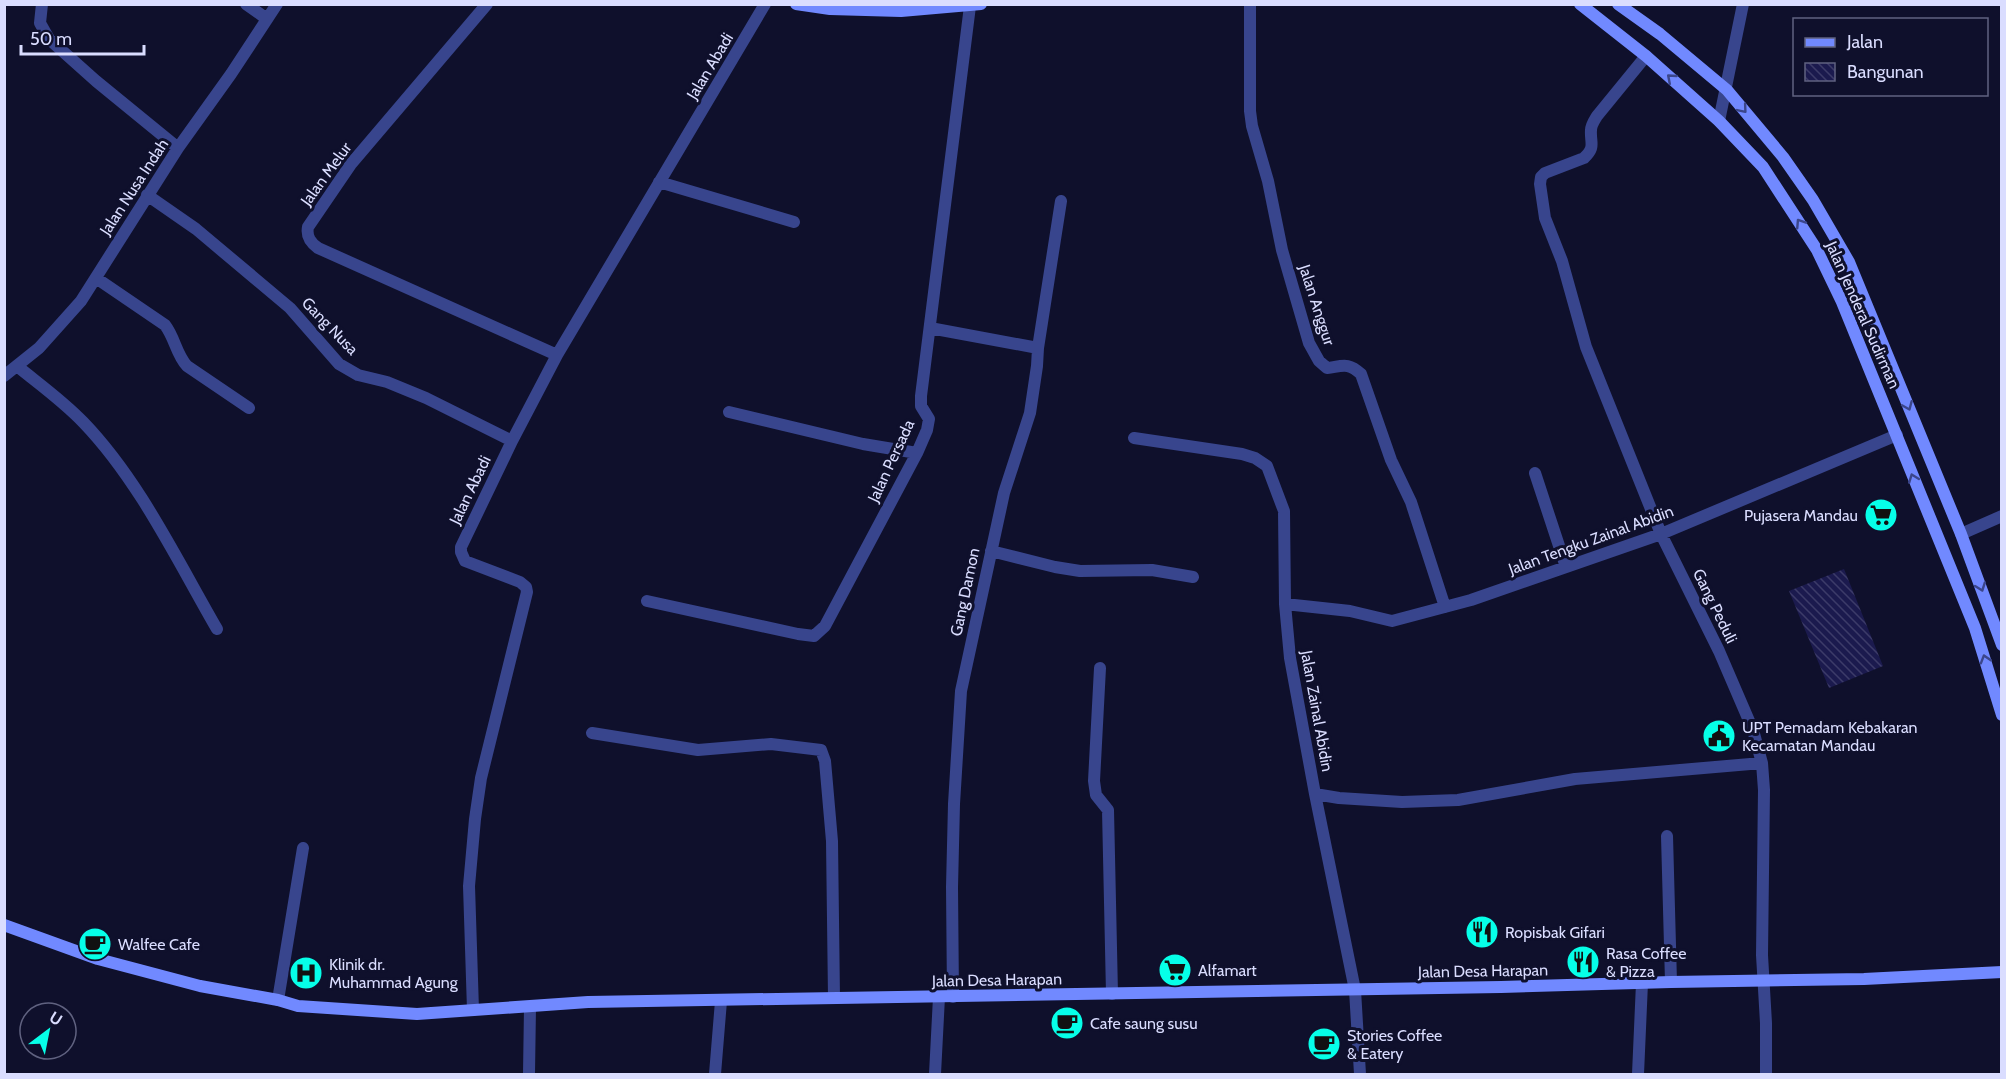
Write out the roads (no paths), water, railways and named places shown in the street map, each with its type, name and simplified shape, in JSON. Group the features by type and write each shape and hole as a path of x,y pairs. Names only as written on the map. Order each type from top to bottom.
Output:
{"street":[{"path":"42,4 40,23 49,39 178,148"},
{"path":"246,4 267,19"},
{"name":"Jalan Nusa Indah","path":"4,376 46,340 81,301 178,148 277,4"},
{"name":"Jalan Melur","path":"487,4 351,164 308,227 308,238 318,248 557,355"},
{"name":"Jalan Abadi","path":"473,1010 468,886 475,819 482,778 527,592 526,587 520,582 465,561 461,547 557,355 765,4"},
{"path":"796,4 901,11 976,5"},
{"name":"Jalan Anggur","path":"1250,4 1252,126 1268,181 1282,250 1310,343 1319,360 1327,368 1345,365 1354,367 1361,374 1391,460 1411,502 1445,607"},
{"name":"Jalan Jenderal Sudirman","path":"1580,4 1646,56 1719,121 1763,167 1817,250 1842,302 1975,628 2001,715"},
{"name":"Jalan Jenderal Sudirman","path":"1618,4 1660,34 1727,90 1795,174 1813,200 1849,261 1961,534 2001,645"},
{"path":"1719,121 1743,4"},
{"name":"Jalan Persada","path":"647,601 798,634 814,636 825,626 927,430 929,420 921,406 921,396 976,5"},
{"name":"Gang Peduli","path":"1646,56 1593,121 1590,127 1593,142 1588,155 1545,173 1541,177 1540,184 1545,218 1562,261 1586,347 1661,534 1719,651 1753,730 1762,763 1764,790 1762,955 1766,1074"},
{"path":"659,182 794,222"},
{"name":"Gang Nusa","path":"147,195 196,229 290,308 339,364 358,375 387,381 426,398 512,441"},
{"name":"Gang Damon","path":"953,997 953,816 961,691 1004,493 1030,413 1060,201"},
{"path":"96,278 165,325 172,334 180,358 187,366 249,408"},
{"path":"930,328 1038,348"},
{"path":"17,366 83,423 122,470 217,629"},
{"path":"729,412 863,444 917,453"},
{"name":"Jalan Tengku Zainal Abidin","path":"1285,604 1350,611 1392,621 1445,607 1661,534 1897,435"},
{"name":"Jalan Zainal Abidin","path":"1134,438 1242,454 1255,458 1267,466 1284,511 1285,604 1290,658 1355,990 1360,1074"},
{"path":"1536,473 1566,567"},
{"path":"1961,534 2001,516"},
{"path":"991,551 1080,571 1152,570 1193,577"},
{"path":"1975,628 1994,622"},
{"path":"1101,668 1094,781 1096,795 1108,810 1112,994"},
{"path":"592,733 698,750 771,744 821,750 825,760 832,841 834,998"},
{"path":"1315,794 1340,798 1402,801 1458,800 1575,779 1762,763"},
{"path":"1667,836 1671,982"},
{"path":"278,1000 303,848"},
{"name":"Jalan Desa Harapan","path":"4,925 98,959 200,986 278,1000 298,1006 417,1014 588,1002 1355,990 1864,979 2001,972"},
{"path":"1638,1074 1642,983"},
{"path":"935,1074 939,997"},
{"path":"715,1074 721,1001"},
{"path":"529,1074 530,1007"}],"place":[{"name":"Pujasera Mandau","path":"1881,515"},
{"name":"UPT Pemadam Kebakaran Kecamatan Mandau","path":"1719,736"},
{"name":"Ropisbak Gifari","path":"1482,932"},
{"name":"Walfee Cafe","path":"95,944"},
{"name":"Rasa Coffee & Pizza","path":"1583,962"},
{"name":"Alfamart","path":"1175,970"},
{"name":"Klinik dr. Muhammad Agung","path":"306,973"},
{"name":"Cafe saung susu","path":"1067,1023"},
{"name":"Stories Coffee & Eatery","path":"1324,1044"}]}
